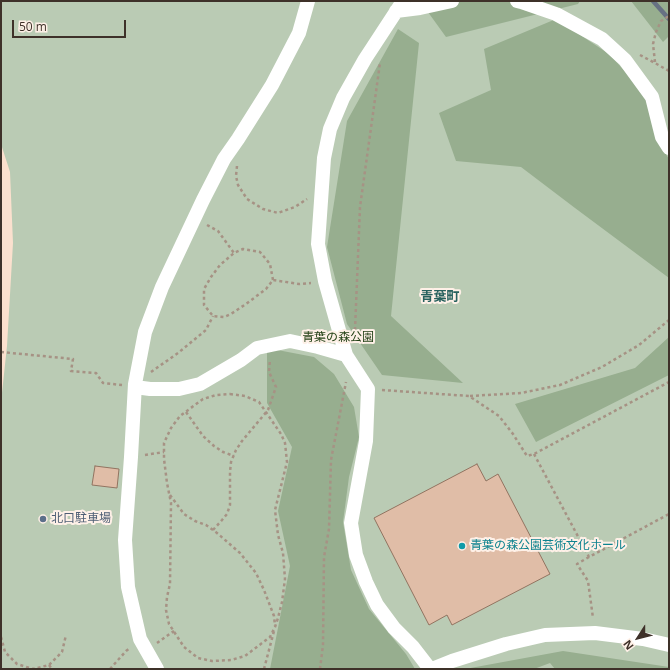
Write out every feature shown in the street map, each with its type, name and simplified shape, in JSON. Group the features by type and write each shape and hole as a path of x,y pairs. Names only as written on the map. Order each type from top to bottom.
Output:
{"street":[{"path":"157,669 144,645 128,587 125,540 135,385 145,332 162,287 192,222 224,160 272,85 286,59 298,33 308,1"},
{"path":"452,1 420,8 399,6 346,92 330,129 324,158 318,244 325,281 346,355 368,389 366,441 351,523 356,555 366,582 377,605 394,628 413,647 431,669 506,644 545,635 595,633 642,639 669,645"},
{"path":"517,1 556,14 602,39 625,60 652,96 662,137 669,148"},
{"path":"135,385 150,389 178,389 200,384 241,360 257,348 290,341 346,355"}],"path":[{"path":"655,63 653,44 656,32 662,21 669,16"},
{"path":"238,139 236,176 238,185 246,199 263,209 278,213 295,207 308,199"},
{"path":"192,222 201,222 218,231 234,253"},
{"path":"243,249 260,252 270,264 273,280 266,290 231,314 224,317 214,316 204,306 204,289 220,265 234,253 243,249"},
{"path":"273,280 300,284 325,281"},
{"path":"1,352 73,359 71,371 96,373 103,383 135,385 206,330 214,316"},
{"path":"368,389 469,396 521,393 560,385 602,368 639,345 669,320"},
{"path":"213,530 227,514 230,505 231,462 242,441 268,410 276,387 269,372 272,345"},
{"path":"469,396 500,416 527,456 534,454 669,382"},
{"path":"169,494 184,514 194,521 206,525 240,553 256,573 264,590 274,616 275,627 270,637 245,656 231,660 212,661 198,658 184,647 169,624 166,610 170,584 171,503 169,494 164,459 164,443 180,416 202,399 216,395 230,394 245,396 259,402 283,438 287,462 274,510 278,535 283,553 285,579 282,602 264,669"},
{"path":"186,412 203,436 223,452 234,456"},
{"path":"131,457 164,452"},
{"path":"534,454 589,557"},
{"path":"595,633 588,581 577,564 669,514"},
{"path":"110,669 126,651 144,645 174,631"},
{"path":"1,637 5,652 16,664 33,669 49,665 62,652 66,635"},
{"path":"49,665 52,669"}],"green space":[{"name":"青葉の森公園","path":"1,1 669,1 669,669 1,669 1,402 7,346 13,243 10,172 1,144"},
{"path":"420,1 580,1 578,4 446,37"},
{"path":"631,1 669,1 669,36 663,42"},
{"path":"556,19 609,54 644,92 660,145 669,159 669,278 521,167 456,161 439,113 491,90 484,49"},
{"path":"398,29 419,43 391,316 463,383 382,375 347,324 327,247 347,121"},
{"path":"669,337 669,375 536,442 515,404 635,368"},
{"path":"267,348 314,357 334,374 354,407 359,437 349,477 343,522 351,570 369,609 406,654 415,669 270,669 290,566 278,511 292,447 267,403"},
{"path":"563,651 669,667 669,669 555,669 550,663 534,669 465,669"}],"building":[{"name":"青葉の森公園芸術文化ホール","path":"477,464 486,481 498,474 550,574 452,625 447,615 429,625 374,518"},
{"path":"95,466 119,469 117,488 92,485"}],"waterway":[{"path":"653,1 669,19"}],"place":[{"name":"北口駐車場","path":"43,519"},
{"name":"青葉の森公園芸術文化ホール","path":"462,546"}],"district":[{"name":"青葉町","path":"440,297"}]}
